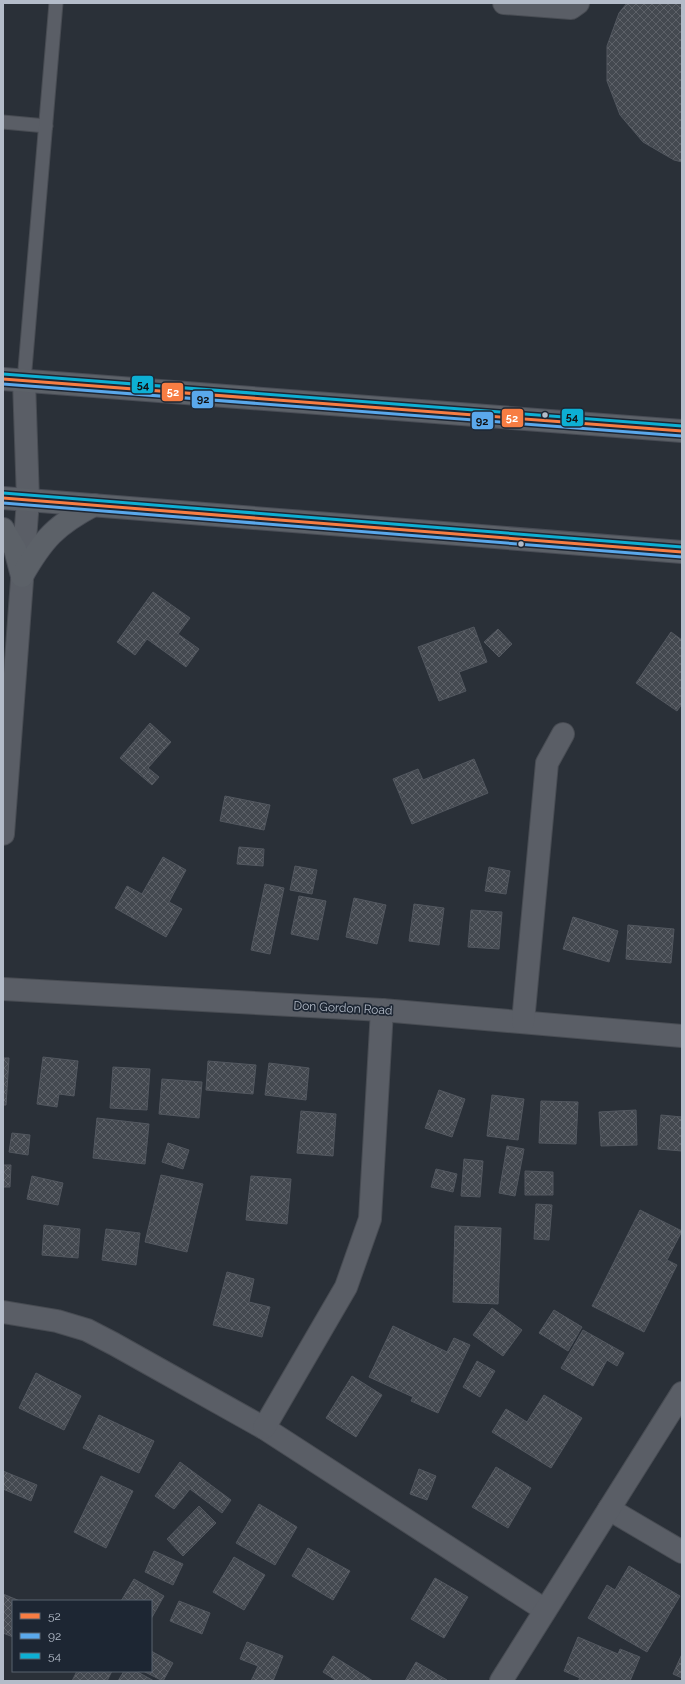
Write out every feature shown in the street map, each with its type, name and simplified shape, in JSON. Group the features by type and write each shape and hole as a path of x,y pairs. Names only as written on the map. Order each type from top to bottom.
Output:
{"main road":[{"path":"13,380 682,431"},
{"path":"3,498 682,552"},
{"path":"22,576 34,554 50,535 71,517 94,505"},
{"path":"3,529 15,549 22,576"}],"street":[{"path":"504,3 571,8 578,3"},
{"path":"3,834 28,500 13,380"},
{"path":"523,1022 547,762 563,734"},
{"name":"Don Gordon Road","path":"3,989 382,1010 682,1036"},
{"path":"264,1428 346,1288 370,1219 382,1010"},
{"path":"3,1312 57,1321 87,1330 114,1344 264,1428 545,1610"},
{"path":"501,1681 682,1393"},
{"path":"609,1509 682,1552"}],"lane":[{"path":"13,380 46,126 56,3"},
{"path":"3,122 46,126"}],"building":[{"path":"627,3 682,3 682,162 674,160 643,142 620,115 607,81 607,46 619,13"},
{"path":"153,592 190,618 178,634 199,649 186,667 147,639 135,655 117,642"},
{"path":"474,627 487,662 459,672 466,691 439,701 418,647"},
{"path":"498,629 512,644 499,657 484,642"},
{"path":"671,632 682,640 682,704 677,711 636,683"},
{"path":"150,723 171,742 148,768 159,777 152,785 120,758"},
{"path":"474,759 488,793 412,824 393,779 418,769 423,780"},
{"path":"225,796 270,805 264,830 220,821"},
{"path":"239,847 264,849 263,866 237,864"},
{"path":"163,857 186,870 169,902 182,909 166,937 115,908 127,886 142,894"},
{"path":"295,866 317,870 312,894 290,890"},
{"path":"489,867 510,871 506,894 485,891"},
{"path":"265,884 284,888 270,954 251,950"},
{"path":"299,896 326,901 318,940 291,934"},
{"path":"354,898 386,905 377,944 346,937"},
{"path":"414,904 444,908 439,945 409,941"},
{"path":"471,910 502,912 499,949 468,947"},
{"path":"573,917 618,931 609,962 563,949"},
{"path":"628,925 674,929 671,963 626,959"},
{"path":"43,1057 78,1061 74,1096 59,1094 57,1107 37,1104"},
{"path":"3,1058 9,1058 6,1105 3,1105"},
{"path":"208,1061 256,1065 253,1094 206,1090"},
{"path":"269,1063 309,1068 306,1100 265,1095"},
{"path":"113,1067 150,1069 147,1110 110,1108"},
{"path":"162,1079 202,1082 199,1118 159,1114"},
{"path":"439,1090 465,1099 452,1137 425,1128"},
{"path":"492,1095 524,1099 518,1140 487,1136"},
{"path":"541,1101 578,1102 576,1144 539,1143"},
{"path":"636,1110 637,1145 601,1146 599,1112"},
{"path":"301,1111 336,1114 333,1156 297,1153"},
{"path":"661,1115 682,1117 682,1151 658,1149"},
{"path":"97,1118 149,1124 145,1164 93,1158"},
{"path":"12,1133 30,1135 28,1155 9,1152"},
{"path":"168,1143 189,1150 183,1169 162,1162"},
{"path":"507,1146 524,1149 515,1196 499,1193"},
{"path":"464,1159 483,1161 480,1197 461,1196"},
{"path":"3,1165 11,1165 10,1187 3,1187"},
{"path":"436,1169 457,1174 453,1192 431,1187"},
{"path":"525,1171 553,1172 553,1195 525,1195"},
{"path":"161,1175 203,1184 187,1252 145,1242"},
{"path":"32,1176 63,1183 58,1205 27,1199"},
{"path":"251,1176 291,1179 287,1224 246,1220"},
{"path":"536,1204 552,1205 549,1240 534,1239"},
{"path":"640,1210 682,1231 667,1260 677,1265 644,1332 592,1306"},
{"path":"44,1225 80,1229 78,1258 42,1255"},
{"path":"455,1226 501,1228 498,1304 453,1302"},
{"path":"106,1229 140,1233 136,1265 102,1260"},
{"path":"227,1272 254,1279 249,1302 270,1307 262,1337 213,1325"},
{"path":"492,1308 522,1330 503,1356 473,1335"},
{"path":"554,1310 582,1327 568,1351 539,1333"},
{"path":"393,1326 447,1352 454,1338 470,1345 438,1413 411,1401 413,1397 369,1377"},
{"path":"583,1330 624,1353 617,1366 607,1360 593,1386 561,1368"},
{"path":"477,1361 495,1371 480,1397 463,1387"},
{"path":"36,1373 81,1396 64,1430 19,1408"},
{"path":"352,1376 382,1395 356,1437 326,1418"},
{"path":"544,1395 582,1418 551,1468 492,1432 506,1409 527,1422"},
{"path":"99,1415 154,1441 139,1473 83,1448"},
{"path":"180,1462 231,1500 222,1513 190,1489 174,1509 155,1496"},
{"path":"496,1467 531,1488 508,1528 472,1507"},
{"path":"419,1469 436,1476 427,1500 410,1494"},
{"path":"3,1471 37,1485 31,1501 3,1489"},
{"path":"101,1476 133,1491 106,1548 74,1532"},
{"path":"259,1504 297,1527 275,1565 236,1543"},
{"path":"199,1506 216,1523 183,1556 167,1539"},
{"path":"308,1548 350,1571 333,1600 292,1576"},
{"path":"154,1551 183,1564 173,1585 145,1572"},
{"path":"234,1557 265,1575 244,1610 213,1592"},
{"path":"629,1566 680,1596 647,1652 588,1618 607,1585 615,1590"},
{"path":"435,1578 468,1597 444,1638 411,1619"},
{"path":"134,1579 164,1596 152,1617 152,1600 122,1600"},
{"path":"3,1594 18,1600 12,1600 12,1637 3,1633"},
{"path":"179,1601 210,1613 202,1634 170,1621"},
{"path":"578,1637 618,1654 620,1649 640,1657 630,1681 578,1681 580,1678 564,1671"},
{"path":"247,1642 283,1656 273,1681 251,1681 258,1666 240,1659"},
{"path":"152,1652 173,1663 163,1681 145,1672 152,1672"},
{"path":"682,1654 682,1678 673,1674"},
{"path":"333,1656 373,1681 337,1681 323,1672"},
{"path":"416,1662 447,1680 405,1681"},
{"path":"76,1672 112,1672 107,1681 72,1681"},
{"path":"123,1672 138,1672 154,1681 118,1681"}],"transit line":[{"name":"54","path":"3,374 682,426"},
{"name":"52","path":"3,379 682,431"},
{"name":"92","path":"3,384 682,436"},
{"name":"54","path":"3,493 682,547"},
{"name":"52","path":"3,498 682,552"},
{"name":"92","path":"3,503 682,557"}]}
